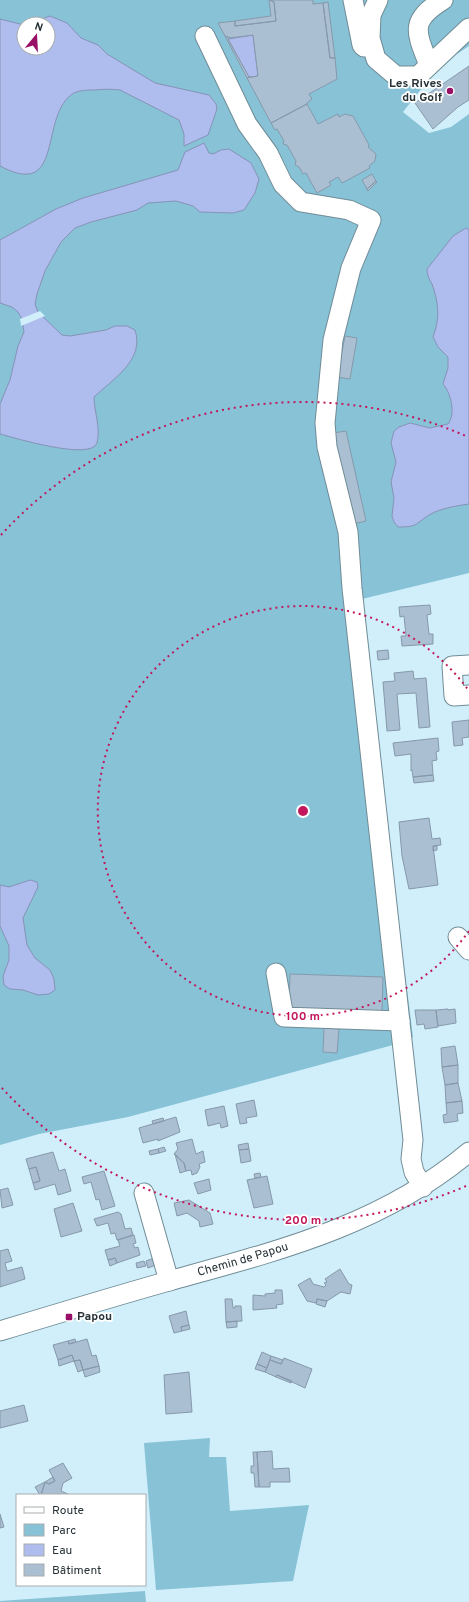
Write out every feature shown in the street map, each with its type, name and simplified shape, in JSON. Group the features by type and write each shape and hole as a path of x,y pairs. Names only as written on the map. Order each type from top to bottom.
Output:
{"street":[{"path":"353,0 362,45 396,76 418,76 469,28"},
{"path":"376,59 370,38 371,15 378,0"},
{"path":"429,65 417,37 419,23 427,10 443,0"},
{"path":"205,36 247,124 268,153 283,184 301,202 349,210 371,220 351,268 333,340 325,423 327,447 348,532 352,588 413,1140 411,1159 414,1172 423,1187"},
{"path":"469,664 452,666 454,696 469,695"},
{"path":"276,972 284,1017 400,1021"},
{"name":"Chemin de Papou","path":"0,1330 305,1242 366,1218 423,1187 469,1152"},
{"path":"144,1193 169,1281"}],"green space":[{"path":"0,0 469,0 469,46 440,65 403,112 429,133 451,127 469,114 469,573 358,600 413,1037 393,1045 128,1117 39,1134 0,1145"},
{"path":"210,1438 209,1457 226,1457 230,1511 309,1505 293,1581 156,1590 144,1443"},
{"path":"145,1591 146,1602 0,1602 0,1601"}],"water":[{"path":"56,18 67,23 81,38 98,45 107,54 155,83 209,95 216,104 217,109 208,135 184,146 184,134 179,120 120,90 104,89 82,91 74,93 63,104 57,118 43,164 34,172 21,174 0,166 0,19 16,23 16,56 56,56"},
{"path":"253,35 258,76 249,77 228,39"},
{"path":"204,143 209,153 213,154 221,150 229,149 251,163 259,179 255,193 244,210 233,213 200,212 193,206 176,201 148,203 137,210 91,222 75,228 61,242 45,271 35,304 38,312 62,335 70,336 106,330 115,326 127,326 135,330 137,341 131,360 118,376 94,397 98,426 97,443 92,448 81,450 68,449 52,447 0,434 0,404 10,380 18,346 24,332 22,319 18,312 12,307 0,303 0,240 56,209 83,198 178,170 185,152"},
{"path":"466,228 469,230 469,504 438,511 409,527 398,527 392,516 394,498 391,482 396,462 391,443 394,431 399,427 410,423 430,428 448,424 452,415 452,404 443,384 448,368 448,357 438,347 433,337 437,324 438,311 427,269 453,236"},
{"path":"30,880 37,882 38,887 23,918 27,945 35,958 50,970 54,979 55,990 49,994 38,995 23,990 10,989 4,985 3,976 9,960 9,946 0,926 0,885 9,887"}],"pier":[{"path":"40,311 45,316 21,326 20,319"}],"building":[{"path":"269,0 274,2 276,21 235,26 235,21 271,16"},
{"path":"271,0 313,0 313,4 323,3 330,58 335,58 337,79 309,94 312,99 307,104 271,123 247,78 258,76 253,35 230,38 225,36 218,23 235,21 235,26 276,21 274,2"},
{"path":"328,2 335,58 330,58 323,3"},
{"path":"225,36 230,38 228,39 249,77 247,78"},
{"name":"Les Rives du Golf","path":"469,66 469,100 458,107 433,129 415,103"},
{"path":"307,104 318,124 338,114 339,117 345,114 353,116 369,145 368,147 376,154 375,161 369,166 370,168 342,183 338,177 329,182 331,185 317,193 306,173 303,174 299,167 295,165 296,161 287,145 283,144 284,141 277,129 275,130 271,123"},
{"path":"372,174 376,181 367,189 362,180"},
{"path":"376,181 377,182 368,191 367,189"},
{"path":"345,336 357,338 350,379 337,377"},
{"path":"346,431 366,521 353,524 333,433"},
{"path":"430,605 431,614 427,615 429,634 433,634 433,644 402,646 401,636 406,636 404,616 400,617 399,607"},
{"path":"388,650 389,659 378,660 377,651"},
{"path":"413,671 414,679 426,678 430,727 419,728 416,693 397,694 400,730 387,731 383,682 395,681 394,673"},
{"path":"469,720 469,737 462,738 463,745 454,746 452,722"},
{"path":"438,738 439,751 436,752 437,760 432,761 433,775 413,777 412,770 411,771 411,754 395,756 393,743"},
{"path":"433,775 434,781 414,783 413,777"},
{"path":"429,818 432,839 440,838 441,845 433,846 438,885 409,889 402,856 399,822"},
{"path":"433,846 437,846 437,850 433,851"},
{"path":"290,974 383,977 382,1011 289,1008"},
{"path":"455,1009 456,1023 438,1026 436,1010"},
{"path":"415,1010 436,1010 438,1027 425,1029 424,1024 417,1025"},
{"path":"324,1028 339,1029 337,1053 323,1052"},
{"path":"455,1046 458,1065 442,1067 441,1048"},
{"path":"458,1065 458,1083 445,1085 442,1067"},
{"path":"458,1083 462,1101 446,1103 445,1085"},
{"path":"254,1100 257,1116 246,1118 247,1123 240,1124 236,1104"},
{"path":"462,1101 463,1113 457,1114 458,1121 444,1123 443,1115 447,1114 446,1103"},
{"path":"224,1106 228,1126 221,1128 220,1123 208,1126 205,1110"},
{"path":"176,1117 180,1132 158,1141 158,1139 143,1143 139,1128"},
{"path":"163,1118 164,1121 153,1124 152,1121"},
{"path":"192,1139 196,1154 203,1151 205,1162 199,1164 200,1167 197,1173 192,1175 191,1170 186,1171 184,1163 174,1154 178,1149 176,1143"},
{"path":"248,1143 249,1149 239,1150 238,1145"},
{"path":"164,1147 166,1151 159,1153 158,1149"},
{"path":"158,1149 159,1153 150,1155 149,1151"},
{"path":"249,1149 251,1161 241,1163 239,1150"},
{"path":"53,1152 59,1171 65,1169 71,1191 58,1195 55,1184 35,1190 33,1183 40,1181 36,1167 29,1169 26,1159"},
{"path":"175,1154 184,1163 186,1171 180,1173"},
{"path":"36,1167 40,1181 33,1183 29,1169"},
{"path":"104,1171 115,1206 102,1210 99,1199 96,1200 91,1182 84,1184 82,1177"},
{"path":"260,1173 261,1177 255,1178 254,1174"},
{"path":"267,1176 273,1204 254,1208 247,1180"},
{"path":"209,1179 211,1190 198,1194 194,1183"},
{"path":"8,1188 13,1205 2,1208 0,1190"},
{"path":"189,1200 210,1213 213,1224 200,1227 199,1221 187,1213 177,1216 174,1203"},
{"path":"73,1203 82,1231 61,1237 54,1209"},
{"path":"118,1212 121,1214 125,1229 131,1228 133,1235 117,1240 115,1233 111,1234 108,1223 97,1226 94,1219"},
{"path":"134,1235 136,1243 133,1244 135,1248 138,1247 140,1255 117,1263 115,1258 108,1260 105,1250 120,1246 118,1240"},
{"path":"8,1249 12,1261 5,1263 7,1271 22,1267 25,1279 0,1287 0,1251"},
{"path":"115,1258 117,1263 110,1266 108,1260"},
{"path":"154,1258 156,1265 148,1268 146,1261"},
{"path":"144,1261 146,1266 137,1268 136,1263"},
{"path":"340,1269 349,1284 352,1285 350,1294 341,1292 327,1301 317,1299 316,1303 307,1301 298,1285 310,1278 313,1284 324,1287 326,1285 324,1283 327,1282 325,1279"},
{"path":"275,1290 282,1290 283,1304 276,1305 277,1308 253,1310 253,1295 265,1296 265,1294 275,1293"},
{"path":"225,1299 232,1299 233,1308 235,1308 235,1306 241,1306 242,1321 226,1322"},
{"path":"317,1299 327,1301 325,1307 316,1304"},
{"path":"186,1311 189,1325 181,1327 182,1331 174,1333 169,1316"},
{"path":"237,1321 237,1327 227,1328 226,1322"},
{"path":"189,1325 190,1329 182,1331 181,1327"},
{"path":"75,1339 76,1342 69,1344 68,1341"},
{"path":"87,1339 92,1356 96,1355 99,1366 83,1370 80,1360 74,1361 72,1355 58,1360 53,1345 68,1341 69,1344"},
{"path":"262,1352 271,1356 267,1368 257,1364"},
{"path":"72,1355 74,1361 59,1366 58,1360"},
{"path":"271,1356 283,1360 281,1364 270,1360"},
{"path":"284,1358 312,1369 305,1388 277,1375 276,1377 265,1372 270,1360 281,1364"},
{"path":"80,1360 83,1370 78,1372 74,1361"},
{"path":"257,1364 267,1368 265,1372 255,1369"},
{"path":"99,1366 100,1372 85,1377 83,1370"},
{"path":"189,1372 192,1412 166,1414 164,1375"},
{"path":"277,1375 292,1381 291,1383 276,1377"},
{"path":"24,1405 28,1421 0,1428 0,1411"},
{"path":"272,1451 273,1469 289,1468 290,1482 270,1482 270,1487 259,1487 257,1452"},
{"path":"253,1452 257,1452 259,1487 255,1487 254,1473 251,1473 251,1466 254,1466"},
{"path":"63,1463 72,1478 63,1483 61,1491 68,1494 41,1494 45,1482 49,1484 55,1481 49,1470"},
{"path":"53,1477 55,1481 49,1484 45,1482"},
{"path":"45,1482 41,1494 39,1494 35,1487"},
{"path":"0,1514 4,1527 0,1528"}],"place":[{"name":"Les Rives du Golf","path":"450,91"},
{"name":"Papou","path":"69,1317"}]}
